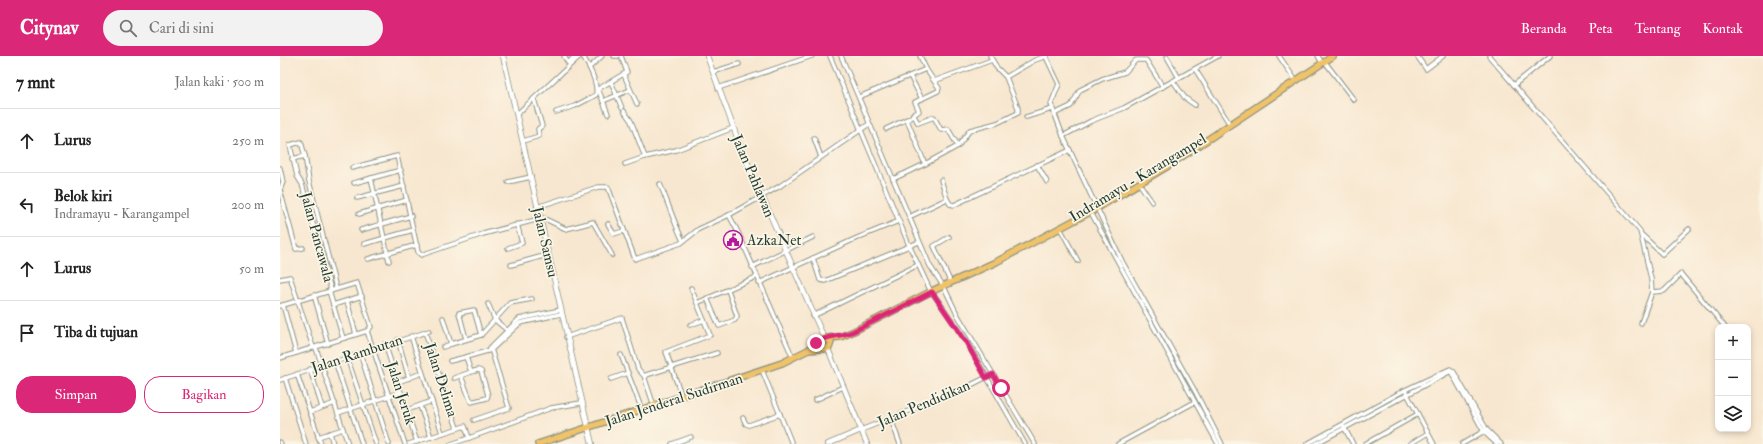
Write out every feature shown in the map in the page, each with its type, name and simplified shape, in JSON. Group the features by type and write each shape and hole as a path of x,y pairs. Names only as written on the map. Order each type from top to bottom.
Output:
{"main road":[{"name":"Indramayu - Karangampel","path":"1286,86 1294,78 1322,60 1333,56"},
{"name":"Indramayu - Karangampel","path":"942,286 1060,228 1093,209 1231,123 1322,60"},
{"path":"1093,209 1140,183 1231,123"},
{"name":"Indramayu - Karangampel","path":"840,337 932,292 950,281 1093,209"},
{"path":"824,339 840,337"},
{"path":"808,350 827,348 840,337"},
{"path":"824,339 820,346 827,348"},
{"path":"824,339 831,342 827,348"},
{"name":"Jalan Jenderal Sudirman","path":"538,444 762,370 793,358 824,339"}],"street":[{"name":"Jalan Samsu","path":"503,56 560,312 592,444"},
{"path":"564,56 568,63 576,56"},
{"path":"517,114 580,56"},
{"path":"556,112 575,106 596,95 596,88 591,71 583,56"},
{"path":"591,66 602,56"},
{"path":"608,114 598,89 624,75 627,71 620,56 614,56"},
{"name":"Jalan Pahlawan","path":"708,56 718,88 762,197 824,339"},
{"path":"718,88 812,56"},
{"path":"830,56 918,265 932,292 1035,444"},
{"path":"841,56 859,97 868,125 893,179 918,242 1025,444"},
{"path":"886,129 907,119 919,111 915,102 938,91 939,88 926,69 920,56"},
{"path":"1033,56 1035,60"},
{"path":"1006,77 1035,60 1047,56 1059,84 1057,92 1051,101 1052,110 1070,150 1093,209 1194,402 1218,444"},
{"path":"1063,136 1090,121 1124,108 1218,56"},
{"path":"1279,56 1294,78"},
{"path":"1418,56 1426,69 1443,56"},
{"path":"1489,56 1623,209 1642,234 1662,254 1689,229"},
{"path":"1514,85 1550,56"},
{"path":"1167,57 1179,78"},
{"path":"893,179 958,146 970,130 997,123 1018,113 1018,108 1006,77 991,58 934,81"},
{"path":"1054,114 1071,106 1080,90 1102,79 1125,72 1136,60 1147,58 1163,87"},
{"path":"1322,60 1354,100"},
{"path":"713,72 739,64"},
{"path":"859,97 926,69"},
{"path":"1195,69 1231,123"},
{"path":"624,75 637,104"},
{"path":"910,76 922,99"},
{"path":"1173,81 1185,98 1195,105"},
{"path":"611,82 623,110 631,121 645,157"},
{"path":"604,101 630,90"},
{"path":"523,141 539,136 538,128 542,126 534,99"},
{"path":"1026,117 1052,110"},
{"path":"913,114 918,122 934,116 941,130 948,129 958,146"},
{"path":"907,119 925,164"},
{"path":"537,207 598,187 608,187 623,231 635,258 683,242 699,229 762,197 861,128 868,125"},
{"path":"625,164 645,157 676,150 734,128"},
{"path":"814,138 821,157"},
{"path":"305,156 292,159 289,146 300,142 303,145 305,156 309,181 336,288"},
{"path":"941,180 947,199 950,204 954,205 1070,150"},
{"path":"352,168 396,156 401,170 419,254 540,218 550,220 566,229 592,221 612,255"},
{"name":"Jalan Pancawala","path":"292,159 297,176 302,184 343,338"},
{"path":"1037,165 1047,182"},
{"path":"280,168 283,182 280,190 296,249 303,248"},
{"path":"354,183 401,170"},
{"path":"508,182 530,177"},
{"path":"371,178 389,261"},
{"path":"302,184 309,181"},
{"path":"1140,183 1152,202"},
{"path":"660,184 668,203 670,214 683,242"},
{"path":"357,198 404,186"},
{"path":"909,218 947,199"},
{"path":"359,214 407,200"},
{"path":"1093,209 1200,400 1222,444"},
{"path":"729,215 738,232 756,277 793,358"},
{"path":"361,230 411,216"},
{"path":"759,283 900,221"},
{"path":"508,248 522,243 517,224"},
{"path":"608,224 614,234 623,231"},
{"path":"314,227 320,225"},
{"path":"1060,228 1078,261"},
{"path":"364,244 413,230"},
{"path":"1641,323 1652,292 1650,272 1642,234"},
{"path":"949,237 934,246 950,281"},
{"path":"752,267 812,238"},
{"path":"813,258 820,280 825,281 918,242"},
{"path":"368,259 417,245"},
{"path":"511,265 547,255"},
{"path":"813,316 918,265"},
{"path":"1652,292 1668,289 1681,274 1723,324"},
{"path":"280,279 290,277 297,301 322,365 348,444"},
{"path":"697,303 756,277"},
{"path":"296,353 281,306 336,288 358,283 371,324 369,330 373,348 405,444"},
{"path":"682,397 666,354 667,351 695,340 709,337 709,331 690,288"},
{"path":"708,298 719,326 735,320 737,316 728,290"},
{"path":"314,296 328,344"},
{"path":"333,305 362,296"},
{"path":"443,347 481,335 510,303 532,299"},
{"path":"347,301 356,334"},
{"path":"488,304 495,320 509,332"},
{"path":"466,339 459,313 474,310 481,335"},
{"path":"450,361 490,349 520,322 535,317 560,312"},
{"path":"443,318 451,344"},
{"path":"566,337 622,318 638,369 645,377 654,406"},
{"path":"690,325 704,320"},
{"path":"280,358 369,330"},
{"name":"Jalan Rambutan","path":"280,380 347,356 427,331"},
{"name":"Jalan Delima","path":"427,331 457,428"},
{"path":"411,336 442,433"},
{"path":"398,340 410,378"},
{"name":"Jalan Jeruk","path":"385,344 417,442"},
{"path":"827,348 867,444"},
{"path":"474,420 508,408 490,349"},
{"path":"360,352 389,444"},
{"path":"645,377 646,375 671,366 717,354"},
{"path":"621,355 642,410"},
{"path":"347,356 376,444"},
{"path":"466,357 471,372"},
{"path":"335,361 362,444"},
{"path":"310,369 322,407"},
{"path":"454,378 478,370 481,372 488,395 487,398 471,402 462,376"},
{"path":"762,370 792,444"},
{"path":"1315,444 1406,392 1450,370 1456,375 1486,431 1497,444"},
{"path":"398,382 422,373"},
{"path":"611,379 628,373"},
{"path":"297,374 321,444"},
{"name":"Jalan Pendidikan","path":"861,430 891,419 989,376"},
{"path":"285,378 306,444"},
{"path":"1187,388 1191,385"},
{"path":"815,400 844,387"},
{"path":"338,413 401,392"},
{"path":"1406,392 1434,444"},
{"path":"1118,444 1200,400"},
{"path":"407,410 432,402"},
{"path":"451,444 552,408 581,402"},
{"path":"310,412 335,403"},
{"path":"420,406 431,437"},
{"path":"743,418 748,425 780,414"},
{"path":"1365,444 1418,414"},
{"path":"891,419 900,444"},
{"path":"409,444 465,426 469,438"},
{"path":"1307,444 1344,427"},
{"path":"1344,427 1353,444"},
{"path":"318,437 343,429"},
{"path":"828,444 861,430"},
{"path":"1462,444 1486,431"},
{"path":"1486,431 1501,444"},
{"path":"330,433 333,444"},
{"path":"1410,444 1428,433"},
{"path":"674,444 691,437"}],"place":[{"name":"AzkaNet","path":"733,240"}],"route":[{"path":"816,343 824,338 840,337 852,332 932,292 966,342 986,378 993,374 1001,388"}]}
